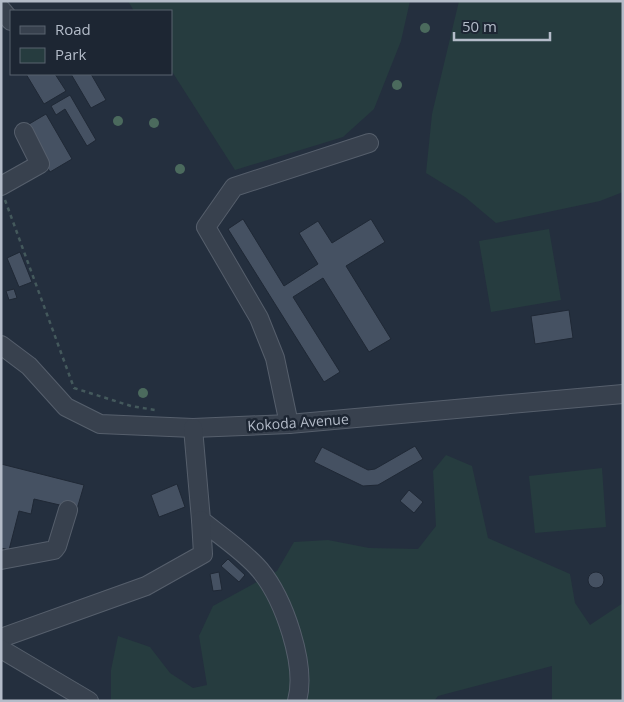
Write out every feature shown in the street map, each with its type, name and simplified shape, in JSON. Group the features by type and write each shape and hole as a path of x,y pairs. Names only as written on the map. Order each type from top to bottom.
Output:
{"street":[{"path":"1,9 10,20"},
{"path":"1,186 40,164 24,132"},
{"path":"289,424 275,358 259,318 206,227 234,187 369,143"},
{"name":"Kokoda Avenue","path":"1,344 29,366 66,407 100,424 193,428 289,424 623,394"},
{"path":"1,638 146,586 204,554 193,428"},
{"path":"1,560 54,550 58,546 68,510"},
{"path":"201,520 260,570 274,594 294,637 301,686 297,701"},
{"path":"1,649 89,701"}],"path":[{"path":"1,195 9,204 74,388 131,406 159,411"}],"green space":[{"path":"128,1 410,1 401,41 374,109 343,137 235,170 172,72 172,10 133,10"},
{"path":"459,1 623,1 623,192 600,201 496,223 465,197 426,173 432,114"},
{"path":"549,229 561,300 491,312 479,241"},
{"path":"446,455 472,466 488,538 570,574 575,603 590,625 623,603 623,701 552,701 552,666 438,696 434,701 111,701 111,670 118,636 150,647 170,673 193,688 207,685 199,636 213,606 277,571 294,542 328,540 369,548 418,549 436,526 433,471"},
{"path":"602,468 606,527 535,533 529,476"}],"building":[{"path":"27,75 56,75 66,91 44,104"},
{"path":"72,75 92,75 106,100 91,108"},
{"path":"70,95 96,140 87,146 65,109 56,115 51,106"},
{"path":"46,114 72,159 50,172 24,127"},
{"path":"243,219 284,286 318,264 299,233 318,221 332,243 371,219 385,242 346,266 391,339 369,352 323,278 293,297 340,372 324,382 228,229"},
{"path":"20,252 32,282 19,287 7,258"},
{"path":"14,289 17,298 9,300 6,291"},
{"path":"569,310 573,338 535,344 531,316"},
{"path":"415,446 423,459 378,485 363,486 314,462 322,447 368,470 375,469"},
{"path":"1,464 84,485 77,509 34,499 31,514 19,511 9,550 1,548"},
{"path":"177,484 185,507 159,517 151,495"},
{"path":"409,490 423,502 414,513 400,501"},
{"path":"228,559 245,575 239,582 221,566"},
{"path":"219,572 222,590 213,591 210,574"},
{"path":"593,572 599,572 604,577 602,586 593,588 588,583 588,577"}]}
